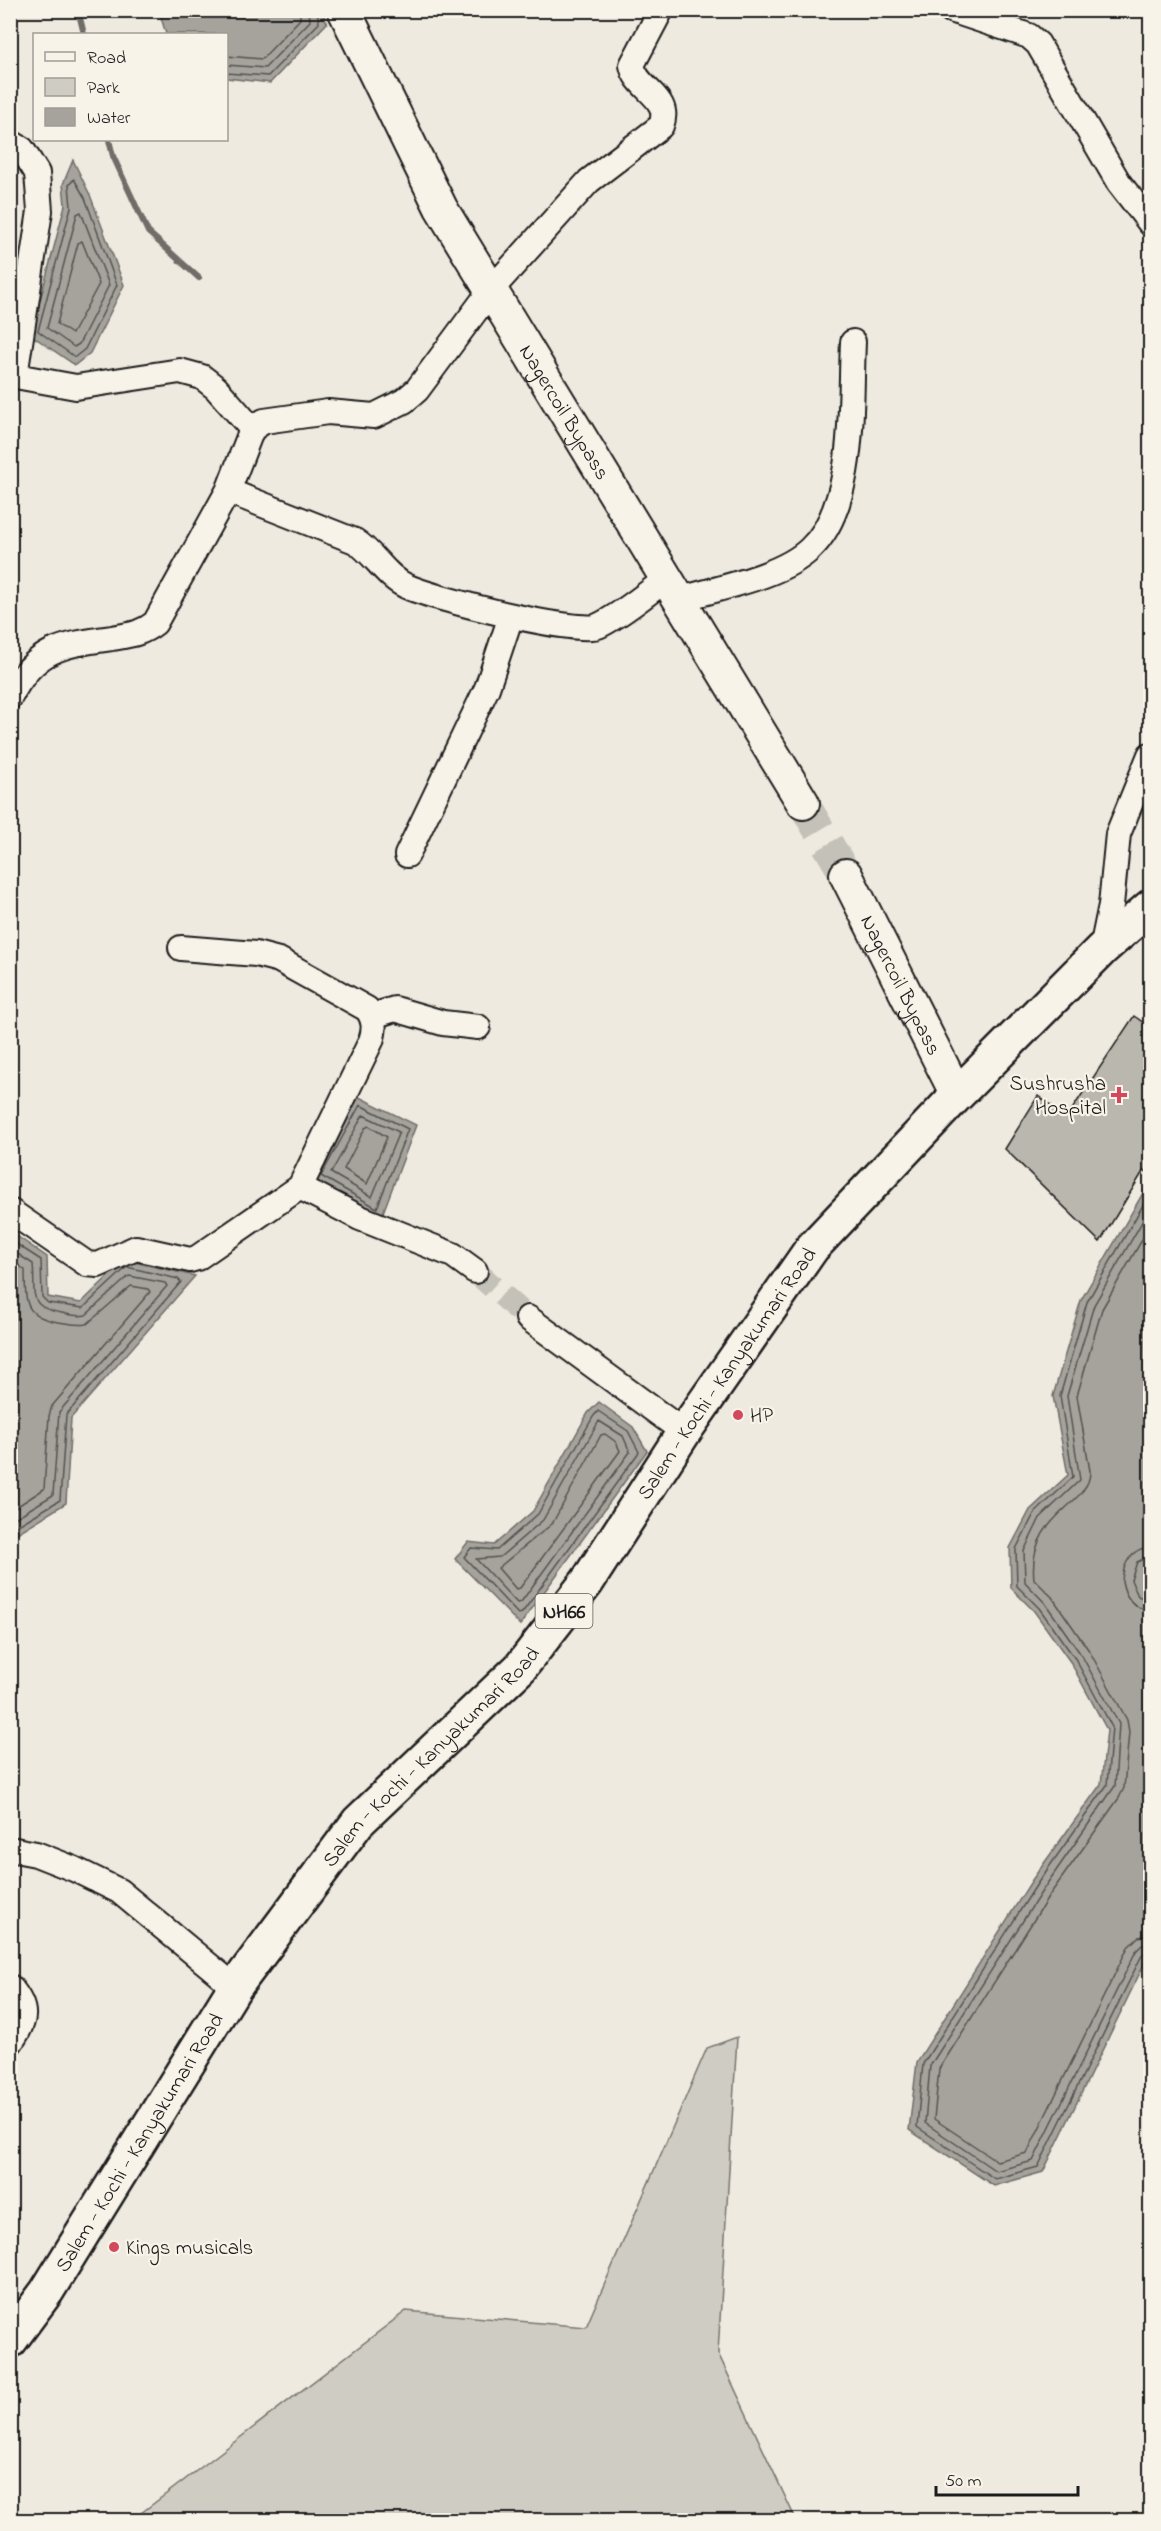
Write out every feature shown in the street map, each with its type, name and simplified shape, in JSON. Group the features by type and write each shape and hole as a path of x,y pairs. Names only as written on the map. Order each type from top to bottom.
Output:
{"highway":[{"name":"Salem - Kochi - Kanyakumari Road","path":"10,2341 47,2291 235,1987 358,1822 520,1668 587,1582 684,1432 812,1248 957,1095 1102,948 1150,907"}],"main road":[{"name":"Nagercoil Bypass","path":"344,10 441,208 803,803"},
{"name":"Nagercoil Bypass","path":"846,874 957,1095"}],"street":[{"path":"10,697 21,676 39,659 65,644 142,633 155,623 228,491 252,429 264,421 328,412 374,416 404,401 417,390 491,290 589,181 661,126 664,118 663,105 635,75 632,65 661,10"},
{"path":"951,10 1029,36 1038,44 1119,183 1150,223"},
{"path":"10,142 22,148 37,173 40,211 14,350 13,375 76,387 191,374 216,388 252,429"},
{"path":"228,491 355,541 365,547 387,573 407,586 511,616 579,628 597,626 672,590 774,570 810,550 819,538 842,492 847,468 853,342"},
{"path":"407,855 487,688 511,616"},
{"path":"1102,948 1111,905 1118,834 1150,755"},
{"path":"10,1211 87,1264 98,1265 136,1248 190,1260 197,1258 300,1187 371,1041 374,1023 372,1016 367,1009 279,960 256,954 181,948"},
{"path":"372,1016 395,1009 455,1026 478,1027"},
{"path":"300,1187 360,1218 453,1255 475,1271"},
{"path":"528,1318 684,1432"},
{"path":"10,1849 36,1854 119,1891 235,1987"},
{"path":"10,1987 22,2001 24,2008 18,2034 10,2043"}],"green space":[{"path":"737,2037 718,2353 796,2520 132,2520 406,2311 586,2327 707,2048"}],"water":[{"path":"159,11 322,11 327,23 270,83 228,78 228,33 166,33"},
{"path":"73,160 90,195 124,285 90,353 75,365 31,335 65,205 63,184"},
{"path":"357,1096 416,1125 381,1218 312,1179"},
{"path":"1150,1181 1150,1562 1145,1580 1150,1593 1150,1952 1043,2172 994,2186 909,2130 917,2062 1032,1880 1101,1784 1107,1730 1071,1663 1034,1611 1011,1588 1010,1548 1030,1510 1068,1475 1053,1396 1081,1300"},
{"path":"11,1232 47,1257 48,1297 81,1303 125,1260 195,1276 71,1418 66,1503 11,1537"},
{"path":"599,1402 633,1427 647,1451 520,1625 455,1559 468,1542 494,1545 533,1511 588,1413"}],"building":[{"path":"1134,1016 1150,1027 1150,1175 1144,1170 1100,1242 1005,1149 1038,1096 1067,1117"}],"waterway":[{"path":"78,10 84,33"},
{"path":"109,141 113,156 148,232 199,278"}],"tunnel":[{"path":"803,803 846,875"},
{"path":"475,1271 528,1318"}],"place":[{"name":"Sushrusha Hospital","path":"1119,1095"},
{"name":"HP","path":"738,1415"},
{"name":"Kings musicals","path":"114,2247"}]}
